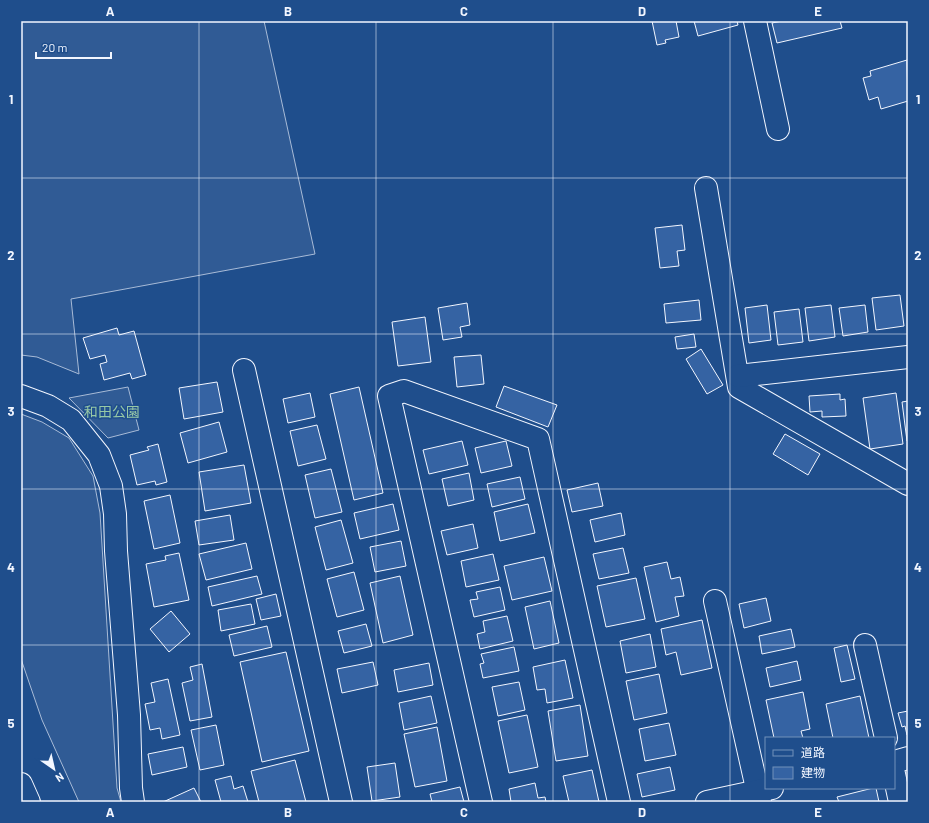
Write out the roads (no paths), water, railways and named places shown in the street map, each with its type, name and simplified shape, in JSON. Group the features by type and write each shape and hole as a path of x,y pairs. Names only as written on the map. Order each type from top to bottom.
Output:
{"street":[{"path":"755,21 778,129"},
{"path":"706,188 739,387 908,484"},
{"path":"738,376 908,357"},
{"path":"244,370 341,802"},
{"path":"481,802 389,396 404,391 538,439 619,802"},
{"path":"21,396 48,406 71,420 99,455 111,486 115,514 116,551 129,715 131,788 133,802"},
{"path":"707,802 763,794 715,601"},
{"path":"865,645 886,737"},
{"path":"895,762 908,758"},
{"path":"895,779 900,802"},
{"path":"21,784 29,802"}],"park label":[{"name":"和田公園","path":"112,412"}]}
